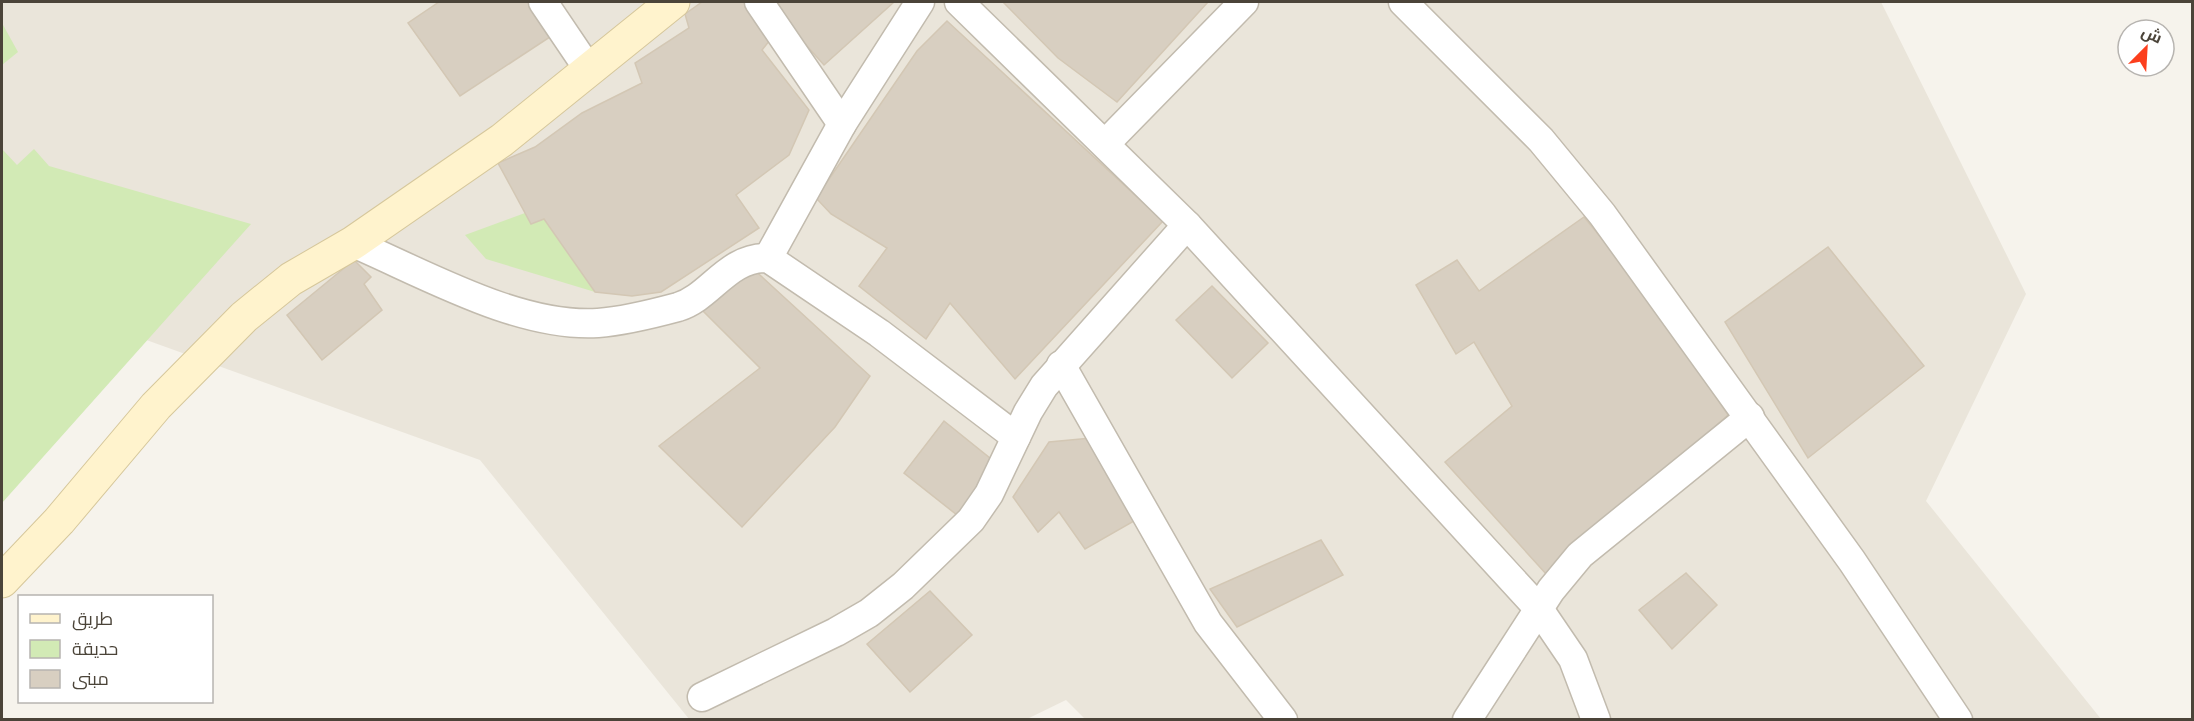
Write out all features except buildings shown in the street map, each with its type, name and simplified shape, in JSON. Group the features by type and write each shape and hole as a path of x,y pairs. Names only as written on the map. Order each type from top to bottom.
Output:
{"main road":[{"path":"2,581 58,521 156,406 244,317 291,279 353,243 502,140 673,2"}],"street":[{"path":"543,2 589,70"},
{"path":"759,2 843,124"},
{"path":"768,258 843,124 920,2"},
{"path":"959,2 1106,143 1187,225 1539,609 1573,659 1596,720"},
{"path":"1106,143 1244,2"},
{"path":"1403,2 1541,140 1602,214 1852,561 1958,720"},
{"path":"702,697 836,632 869,613 903,586 971,520 1004,467 1033,403 1061,365 1187,225"},
{"path":"353,243 513,312 596,323 632,318 682,306 745,261 768,258 879,333 1016,437"},
{"path":"1061,365 1192,597 1231,655 1283,720"},
{"path":"1467,720 1565,572 1597,539 1749,417"}],"shaded area":[{"path":"2,2 1881,2 2026,294 1926,501 2101,719 1086,720 1066,700 1027,719 689,719 480,460 2,288"}],"green space":[{"path":"2,23 18,52 2,65"},
{"path":"2,149 17,165 34,149 49,166 251,224 2,503"},
{"path":"525,213 544,219 595,292 486,259 465,235"}]}
